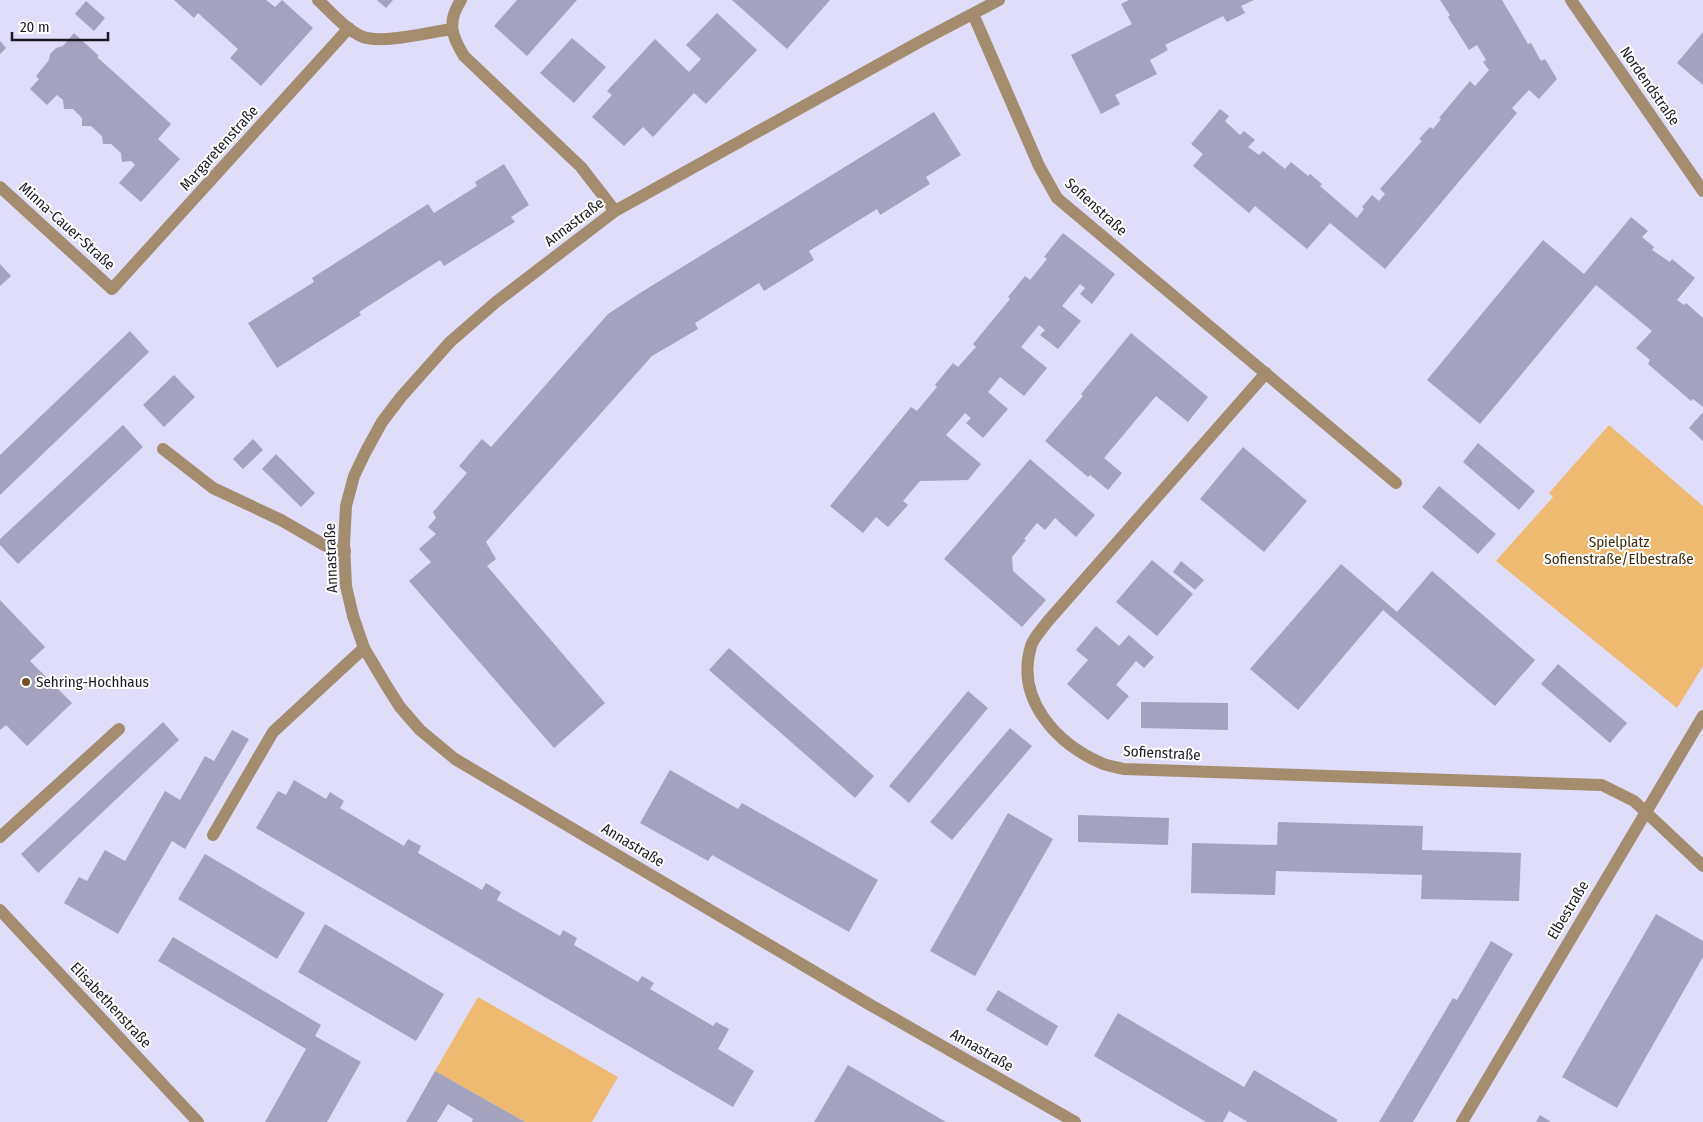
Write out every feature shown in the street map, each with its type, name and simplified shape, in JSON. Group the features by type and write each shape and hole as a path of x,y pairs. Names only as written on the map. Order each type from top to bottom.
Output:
{"street":[{"path":"318,0 348,28 362,36 374,39 452,29"},
{"path":"461,0 454,12 452,29 454,40 464,56 581,167 615,211"},
{"name":"Annastraße","path":"998,0 615,211 496,302 450,342 401,397 382,422 354,476 346,506 344,552 346,586 353,616 364,648 400,707 420,730 455,759 867,1003 1075,1122"},
{"name":"Nordendstraße","path":"1571,0 1703,191"},
{"name":"Sofienstraße","path":"973,14 1039,166 1056,198 1396,483"},
{"name":"Margaretenstraße","path":"112,289 348,28"},
{"name":"Minna-Cauer-Straße","path":"0,187 112,289"},
{"name":"Sofienstraße","path":"1266,373 1048,621 1032,644 1027,667 1029,690 1040,713 1077,750 1102,764 1124,769 1602,785 1634,801 1703,866"},
{"path":"163,449 213,488 281,520 326,546 344,552"},
{"path":"213,835 272,732 364,648"},
{"name":"Elbestraße","path":"1462,1122 1703,716"},
{"path":"0,837 118,729"},
{"name":"Elisabethenstraße","path":"0,910 198,1122"}],"green space":[{"name":"Spielplatz Sofienstraße/Elbestraße","path":"1609,425 1703,506 1703,666 1677,708 1496,561 1553,497 1549,493"},
{"path":"478,997 618,1077 592,1122 525,1122 435,1071"}],"building":[{"path":"174,0 266,0 275,7 282,0 313,28 261,86 230,58 238,49 198,13 194,18"},
{"path":"377,0 393,0 386,8"},
{"path":"517,0 577,0 527,56 494,26"},
{"path":"732,0 830,0 787,49"},
{"path":"1129,0 1254,0 1241,6 1245,13 1227,22 1223,16 1165,45 1168,50 1150,60 1157,74 1115,95 1120,104 1101,114 1071,55 1132,24 1121,4"},
{"path":"1440,0 1502,0 1528,44 1531,43 1541,61 1545,59 1557,79 1539,99 1529,90 1512,108 1517,113 1385,269 1330,223 1307,249 1255,206 1249,213 1193,166 1203,154 1191,144 1220,109 1229,116 1225,121 1240,135 1244,131 1255,140 1248,147 1259,155 1263,151 1285,169 1291,162 1308,176 1310,174 1322,184 1320,186 1357,218 1364,209 1362,207 1372,195 1379,201 1385,194 1380,189 1422,141 1419,139 1430,127 1433,129 1441,119 1439,118 1470,81 1475,86 1489,70 1483,62 1486,60 1477,45 1469,50 1448,17 1450,15"},
{"path":"86,1 105,18 94,31 75,14"},
{"path":"717,13 757,50 706,104 694,93 653,137 643,127 624,146 592,117 612,95 607,91 655,39 689,72 701,59 686,45"},
{"path":"1703,32 1703,85 1677,63"},
{"path":"74,33 99,56 97,57 171,124 158,139 180,159 141,202 119,183 135,165 131,161 122,162 121,153 111,144 103,144 102,136 91,126 82,126 82,118 73,109 64,109 63,100 57,95 47,105 30,89 39,79 36,76 49,60 50,54 56,48 63,46"},
{"path":"572,38 606,67 574,103 540,73"},
{"path":"0,41 6,48 0,54"},
{"path":"934,112 961,155 926,177 930,184 880,215 877,209 809,251 814,260 764,291 759,283 695,323 698,329 652,356 486,542 496,559 487,566 605,703 554,748 409,581 431,562 419,549 436,534 428,527 436,518 433,512 467,473 459,466 482,439 491,447 608,314"},
{"path":"504,164 529,205 511,217 515,222 444,266 440,260 359,312 361,315 277,368 248,323 314,282 312,278 428,204 434,213 477,186 475,182"},
{"path":"1631,217 1648,231 1642,237 1654,247 1652,250 1670,262 1672,259 1695,278 1677,300 1684,305 1686,303 1703,318 1703,407 1693,399 1691,401 1648,364 1650,360 1636,348 1652,331 1596,285 1480,424 1427,380 1543,240 1584,274"},
{"path":"1063,233 1115,274 1092,304 1080,294 1085,288 1080,284 1062,306 1081,321 1058,349 1040,335 1045,330 1039,325 1021,347 1047,368 1024,396 1000,377 988,392 1008,409 983,438 966,423 971,418 965,413 946,435 981,464 968,480 920,481 903,501 908,505 888,527 876,517 863,533 830,506 911,407 917,411 937,387 935,385 953,363 958,367 976,347 973,344 1010,299 1008,297 1025,276 1030,280 1047,259 1044,257"},
{"path":"0,264 11,276 0,286"},
{"path":"130,331 149,352 0,495 0,455"},
{"path":"1131,333 1208,397 1188,422 1156,396 1104,458 1122,473 1108,490 1090,475 1088,477 1045,441 1083,396 1081,394"},
{"path":"174,375 195,397 164,427 143,405"},
{"path":"1703,412 1703,441 1689,428"},
{"path":"123,425 143,447 18,564 0,545 0,539"},
{"path":"253,439 263,450 243,469 233,459"},
{"path":"1478,443 1535,491 1519,510 1463,462"},
{"path":"1243,447 1307,501 1264,552 1200,499"},
{"path":"276,454 315,493 301,507 262,469"},
{"path":"1030,459 1095,515 1076,537 1055,518 1045,530 1037,523 1012,557 1013,571 1046,600 1022,627 944,559"},
{"path":"1439,486 1496,534 1478,554 1422,507"},
{"path":"1152,560 1193,594 1157,636 1116,602"},
{"path":"1181,561 1204,580 1195,590 1173,572"},
{"path":"1341,564 1397,612 1432,571 1535,660 1495,706 1383,610 1298,710 1250,669"},
{"name":"Sehring-Hochhaus","path":"0,600 45,647 30,661 72,703 27,746 6,725 0,730"},
{"path":"1096,626 1119,646 1129,635 1154,657 1144,668 1136,661 1116,685 1129,696 1108,720 1067,684 1088,660 1076,650"},
{"path":"729,648 874,776 855,798 709,670"},
{"path":"1558,664 1627,723 1610,743 1541,684"},
{"path":"968,691 988,708 909,803 889,786"},
{"path":"1141,702 1228,703 1228,730 1141,728"},
{"path":"163,722 179,740 38,873 21,854"},
{"path":"1010,728 1032,746 952,840 930,822"},
{"path":"232,730 249,739 185,849 172,841 118,934 64,903 79,877 87,881 105,850 125,861 165,791 180,800 205,756 214,761"},
{"path":"670,770 738,809 742,803 878,880 849,932 712,855 708,861 640,823"},
{"path":"294,780 326,799 330,792 344,801 340,808 404,846 408,839 421,846 418,853 482,890 486,883 501,892 497,900 560,936 563,930 577,938 574,945 638,982 642,976 654,983 650,989 713,1026 716,1022 729,1029 718,1049 754,1071 733,1107 256,828 278,791 286,795"},
{"path":"1008,813 1053,839 975,976 930,951"},
{"path":"1078,815 1169,818 1168,845 1078,842"},
{"path":"1278,822 1423,826 1422,850 1521,853 1519,901 1421,899 1422,875 1276,871 1275,895 1191,893 1192,843 1277,845"},
{"path":"205,854 305,913 277,959 178,899"},
{"path":"1656,914 1703,941 1703,957 1617,1108 1562,1077"},
{"path":"325,924 444,994 416,1041 298,972"},
{"path":"173,937 321,1025 315,1036 361,1062 327,1122 265,1122 306,1049 158,961"},
{"path":"1491,941 1513,954 1413,1122 1379,1122 1453,998 1457,1000"},
{"path":"998,990 1058,1026 1047,1046 986,1010"},
{"path":"1118,1013 1244,1087 1254,1070 1338,1120 1336,1122 1248,1122 1229,1111 1223,1122 1206,1122 1094,1056"},
{"path":"848,1065 946,1122 814,1122"},
{"path":"435,1071 525,1122 472,1122 473,1119 448,1104 437,1122 406,1122"},
{"path":"1540,1115 1551,1122 1536,1122"}],"place":[{"name":"Sehring-Hochhaus","path":"26,682"}]}
